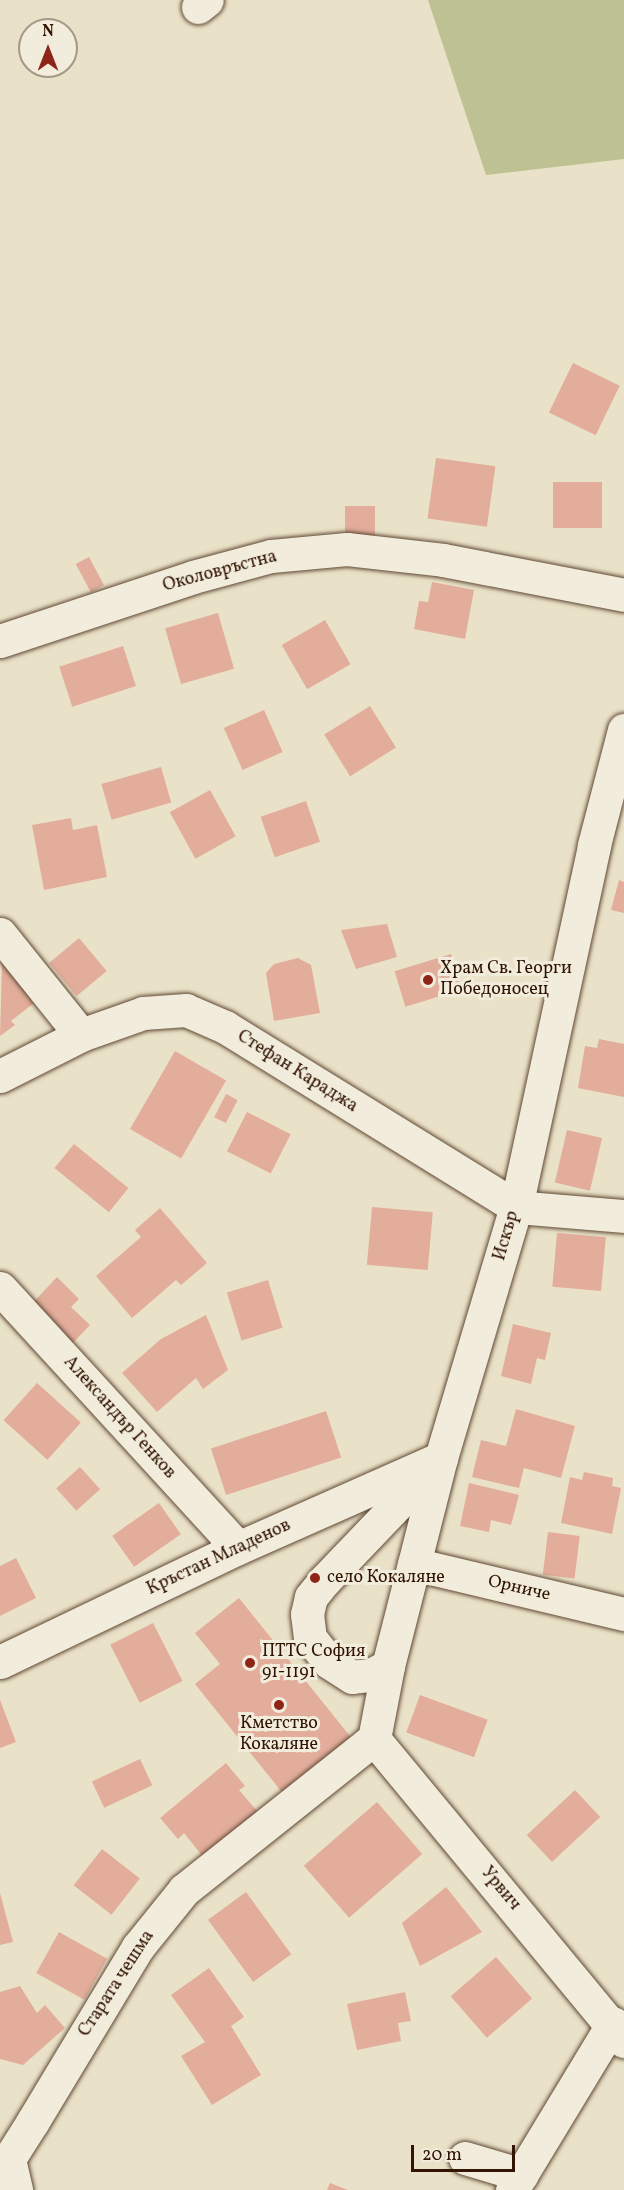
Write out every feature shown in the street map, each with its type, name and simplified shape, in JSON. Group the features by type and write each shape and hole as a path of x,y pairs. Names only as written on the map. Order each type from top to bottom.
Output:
{"street":[{"name":"Околовръстна","path":"0,641 215,571 271,556 347,549 442,560 624,595"},
{"name":"Искър","path":"374,1739 388,1666 441,1458 516,1207 594,845 624,729"},
{"path":"0,934 81,1035"},
{"name":"Стефан Караджа","path":"0,1076 81,1035 143,1012 186,1010 225,1027 516,1207 624,1216"},
{"name":"Александър Генков","path":"0,1288 238,1548"},
{"path":"388,1666 370,1675 352,1677 329,1662 310,1638 307,1614 311,1597 441,1458"},
{"name":"Кръстан Младенов","path":"0,1662 238,1548 441,1458"},
{"name":"Орниче","path":"414,1564 624,1614"},
{"name":"Урвич","path":"374,1739 618,2032"},
{"name":"Старата чешма","path":"4,2160 138,1947 184,1890 374,1739"},
{"path":"465,2158 517,2183 618,2032"},
{"path":"4,2160 16,2190"}],"green space":[{"path":"428,0 624,0 624,159 486,175"}],"building":[{"path":"573,363 620,386 596,435 549,412"},
{"path":"436,458 495,466 487,527 428,518"},
{"path":"553,482 602,482 602,528 553,528"},
{"path":"345,506 375,506 375,537 345,537"},
{"path":"89,557 104,585 91,592 76,564"},
{"path":"432,582 474,590 465,639 414,629 419,601 428,602"},
{"path":"218,613 234,669 181,684 165,628"},
{"path":"325,620 350,664 307,689 282,645"},
{"path":"123,646 136,686 72,707 59,667"},
{"path":"370,706 396,748 350,776 324,735"},
{"path":"264,710 283,752 243,770 224,728"},
{"path":"161,767 171,803 112,820 101,784"},
{"path":"210,790 236,836 195,859 170,812"},
{"path":"306,801 320,842 275,857 261,817"},
{"path":"71,818 73,830 97,825 107,877 44,890 32,825"},
{"path":"619,880 624,882 624,913 611,910"},
{"path":"387,924 397,957 356,969 341,930"},
{"path":"79,938 107,971 77,996 49,963"},
{"name":"Храм Св. Георги Победоносец","path":"451,954 462,989 405,1007 395,971"},
{"path":"298,958 311,965 320,1013 274,1021 266,973 274,964"},
{"path":"2,963 34,1003 11,1021 15,1025 0,1036"},
{"path":"599,1039 624,1044 624,1097 578,1088 585,1046 597,1048"},
{"path":"175,1051 226,1080 181,1158 130,1129"},
{"path":"226,1094 238,1100 226,1123 214,1117"},
{"path":"247,1112 291,1134 271,1173 227,1151"},
{"path":"567,1130 602,1138 590,1191 555,1183"},
{"path":"74,1144 128,1188 109,1212 54,1168"},
{"path":"372,1207 433,1212 428,1270 367,1265"},
{"path":"160,1208 207,1263 181,1285 176,1280 132,1318 96,1276 141,1237 135,1230"},
{"path":"557,1233 606,1237 601,1291 552,1287"},
{"path":"57,1277 79,1299 71,1307 90,1325 70,1346 29,1307"},
{"path":"268,1280 283,1328 241,1340 227,1293"},
{"path":"206,1315 228,1370 203,1389 196,1378 157,1412 122,1373 161,1339"},
{"path":"513,1324 551,1333 545,1360 537,1358 531,1384 501,1376"},
{"path":"37,1383 81,1422 47,1460 4,1420"},
{"path":"516,1409 575,1426 561,1478 524,1468 519,1488 472,1477 481,1440 506,1446"},
{"path":"326,1411 341,1458 226,1495 211,1448"},
{"path":"80,1467 100,1489 76,1511 56,1488"},
{"path":"584,1472 613,1478 612,1486 621,1488 612,1534 561,1523 570,1477 582,1480"},
{"path":"469,1483 519,1495 511,1525 491,1520 489,1532 460,1526"},
{"path":"159,1503 181,1534 134,1567 112,1536"},
{"path":"548,1532 580,1536 575,1579 543,1575"},
{"path":"16,1558 36,1598 0,1616 0,1566"},
{"path":"239,1598 354,1741 285,1796 195,1684 220,1664 195,1633"},
{"path":"153,1623 183,1681 140,1703 110,1645"},
{"path":"420,1695 488,1720 474,1757 406,1733"},
{"path":"0,1700 16,1742 0,1748"},
{"path":"140,1759 152,1785 104,1808 92,1781"},
{"path":"226,1763 245,1786 239,1790 258,1812 204,1858 184,1833 178,1839 160,1818"},
{"path":"575,1790 600,1817 552,1862 527,1835"},
{"path":"377,1802 422,1854 349,1918 304,1866"},
{"path":"102,1849 140,1879 112,1915 74,1885"},
{"path":"446,1887 482,1932 420,1966 402,1923"},
{"path":"246,1892 291,1954 253,1982 208,1920"},
{"path":"0,1893 13,1942 0,1945"},
{"path":"59,1932 107,1959 84,2000 36,1973"},
{"path":"496,1957 532,1999 487,2038 451,1996"},
{"path":"209,1968 244,2017 231,2026 261,2075 212,2105 181,2056 205,2042 171,1995"},
{"path":"20,1986 37,2013 45,2005 65,2028 23,2065 0,2059 0,1992"},
{"path":"405,1992 411,2021 398,2023 401,2041 357,2050 347,2004"},
{"path":"330,2183 348,2190 327,2190"}],"place":[{"name":"Храм Св. Георги Победоносец","path":"428,980"},
{"name":"село Кокаляне","path":"315,1578"},
{"name":"ПТТС София 91-1191","path":"250,1663"},
{"name":"Кметство Кокаляне","path":"279,1705"}]}
